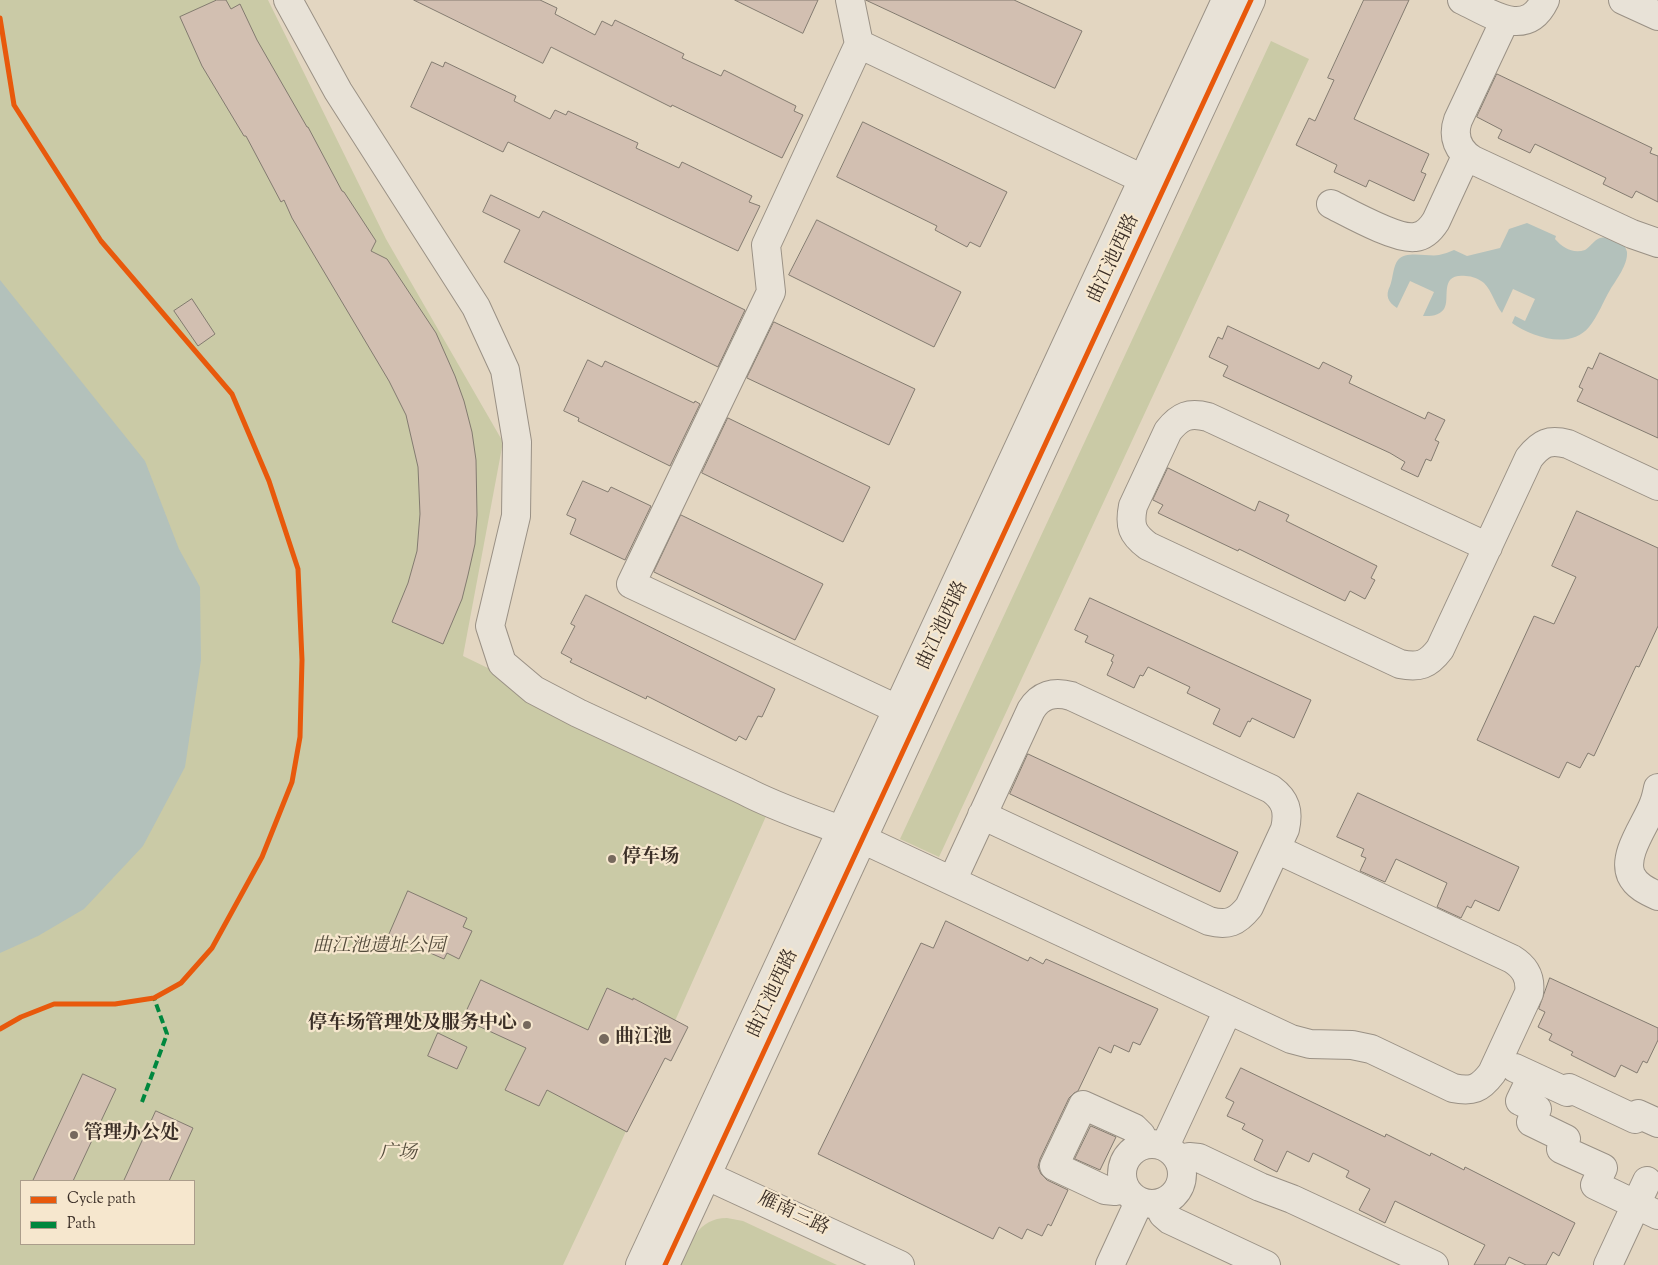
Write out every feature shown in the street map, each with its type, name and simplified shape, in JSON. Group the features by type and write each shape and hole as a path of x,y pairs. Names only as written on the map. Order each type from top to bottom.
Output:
{"street":[{"path":"288,0 338,91 476,307 505,370 517,442 516,516 490,626 502,663 534,690 771,805 852,834 1291,1039 1310,1044 1352,1045 1371,1050 1453,1088 1475,1089 1485,1083 1492,1073 1529,993 1528,976 1519,963 1276,849"},
{"path":"850,0 859,44 766,245 771,292 631,584 897,710"},
{"name":"曲江池西路","path":"852,834 897,710 1226,0"},
{"name":"曲江池西路","path":"640,1265 696,1170 852,834 1251,0"},
{"path":"1462,0 1505,20 1520,22 1531,18 1540,10 1544,0"},
{"path":"1623,0 1658,16"},
{"path":"1505,20 1456,126 1457,143 1466,156 1632,234 1658,243"},
{"path":"859,44 1143,179"},
{"path":"1330,204 1402,237 1420,236 1430,230 1436,221 1466,156"},
{"path":"1488,547 1208,417 1197,414 1185,416 1168,431 1134,506 1131,518 1132,530 1138,539 1148,546 1400,664 1412,666 1423,665 1433,659 1440,649 1488,547 1529,458 1536,449 1546,443 1557,441 1568,444 1658,486"},
{"path":"952,881 982,815 1034,705 1048,695 1060,693 1071,696 1275,792 1286,806 1288,818 1285,829 1249,907 1242,916 1232,922 1221,924 1209,921 982,815"},
{"path":"1658,788 1654,804 1632,852 1629,863 1631,874 1637,884 1646,891 1658,896"},
{"path":"1163,1150 1228,1010"},
{"path":"1498,1060 1567,1092 1569,1088 1635,1119 1638,1114 1658,1123"},
{"path":"1532,1076 1520,1101 1537,1109 1531,1122 1566,1139 1561,1149 1603,1168 1595,1185 1647,1200 1608,1265"},
{"path":"1083,1105 1134,1128 1163,1150 1182,1175 1180,1187 1172,1197 1141,1198 1105,1190 1054,1166 1083,1105"},
{"path":"1266,1265 1170,1220 1141,1198 1121,1173 1124,1161 1131,1151 1163,1150 1199,1158 1434,1265"},
{"name":"曲江池西路","path":"665,1265 696,1170"},
{"name":"雁南三路","path":"696,1170 900,1265"},
{"path":"1110,1265 1141,1198"}],"green space":[{"name":"曲江池遗址公园","path":"0,0 268,0 386,239 503,442 463,656 771,805 622,1140 563,1265 0,1265"},
{"path":"1271,41 1309,59 939,857 900,839"},
{"path":"727,1218 743,1221 837,1265 679,1265 691,1240 702,1227 717,1219"}],"shaded area":[{"path":"1527,223 1556,236 1555,239 1558,242 1572,251 1585,250 1596,240 1604,237 1620,242 1626,248 1626,262 1621,272 1598,314 1589,327 1581,334 1562,340 1551,339 1520,328 1512,323 1515,316 1525,321 1535,299 1513,289 1502,313 1487,286 1480,280 1466,276 1452,278 1447,288 1446,305 1440,313 1435,315 1423,316 1434,292 1410,281 1397,308 1391,303 1388,293 1396,263 1402,257 1406,255 1439,255 1454,250 1467,256 1500,248 1509,229"},
{"path":"0,280 145,461 179,549 200,587 201,660 185,767 143,846 84,909 38,936 0,953"}],"building":[{"path":"217,0 226,0 231,9 240,4 257,40 308,127 342,191 376,241 371,251 387,259 436,333 464,401 472,432 476,460 477,515 475,544 462,599 443,644 392,622 408,583 417,551 420,514 418,467 406,415 389,381 292,218 284,200 281,202 246,136 244,136 202,66 180,17"},
{"path":"414,0 540,0 557,8 555,14 595,35 602,21 612,26 615,20 684,54 682,58 721,76 724,70 796,106 794,111 803,115 782,158 672,105 671,107 551,47 543,63"},
{"path":"735,0 818,0 803,33"},
{"path":"866,0 1014,0 1082,31 1055,88"},
{"path":"1364,0 1409,0 1354,119 1429,154 1421,172 1426,174 1414,201 1369,180 1366,187 1334,172 1337,165 1296,145 1309,118 1315,121 1334,80 1328,78"},
{"path":"432,62 443,67 445,62 516,96 514,101 550,119 555,110 566,115 568,111 638,143 636,148 679,168 682,162 752,196 749,202 760,206 738,251 508,142 503,152 411,107"},
{"path":"1497,74 1652,148 1650,153 1658,156 1658,202 1636,191 1632,198 1603,184 1606,178 1535,144 1530,153 1498,138 1502,130 1477,117"},
{"path":"863,122 1007,192 980,247 970,242 967,247 935,230 937,226 837,177"},
{"path":"491,195 539,218 543,211 745,310 718,367 504,262 520,230 483,212"},
{"path":"817,220 961,292 934,347 789,275"},
{"path":"192,299 215,334 198,346 174,311"},
{"path":"774,322 915,389 889,445 747,378"},
{"path":"1228,326 1319,369 1323,362 1352,376 1349,383 1425,419 1428,412 1445,420 1435,440 1439,442 1431,461 1426,459 1418,477 1401,469 1405,462 1390,453 1223,376 1228,366 1209,357 1218,337 1222,339"},
{"path":"1600,353 1658,380 1658,438 1577,401 1583,389 1579,387 1588,367 1592,369"},
{"path":"588,360 602,367 605,361 694,403 695,401 700,404 670,466 578,421 579,418 564,411"},
{"path":"728,418 870,487 843,542 702,473"},
{"path":"1168,468 1255,511 1259,501 1289,515 1286,521 1377,566 1371,578 1375,580 1365,599 1350,591 1345,601 1239,549 1238,551 1158,513 1163,505 1153,500"},
{"path":"583,481 608,492 611,487 651,506 625,560 570,534 576,519 567,515"},
{"path":"1577,511 1658,548 1658,626 1639,667 1636,666 1594,756 1588,753 1580,768 1567,762 1559,778 1477,740 1534,616 1554,624 1576,577 1552,566"},
{"path":"681,515 823,584 795,640 654,572"},
{"path":"586,595 775,689 762,717 758,716 746,740 739,736 736,741 647,696 646,699 570,662 572,659 561,653 575,626 571,624"},
{"path":"1090,598 1311,700 1294,738 1252,718 1250,722 1248,721 1240,737 1213,724 1220,709 1187,693 1190,687 1148,667 1143,676 1140,675 1134,688 1107,675 1114,655 1085,642 1088,636 1075,630"},
{"path":"1028,754 1238,852 1220,892 1010,794"},
{"path":"1358,793 1519,867 1499,911 1475,900 1471,908 1467,906 1461,918 1437,907 1447,883 1396,859 1385,882 1360,871 1366,858 1361,856 1364,849 1337,837"},
{"path":"408,891 467,918 463,927 472,931 459,959 447,953 444,959 389,935"},
{"path":"946,921 1028,961 1030,957 1043,964 1046,959 1158,1009 1140,1045 1133,1042 1129,1052 1114,1045 1111,1053 1099,1047 1078,1091 1069,1098 1038,1167 1041,1174 1047,1180 1068,1190 1051,1226 1048,1224 1042,1236 1027,1229 1022,1239 999,1227 993,1239 818,1154 921,943 933,948"},
{"path":"1550,978 1658,1028 1658,1040 1647,1063 1643,1061 1637,1073 1621,1065 1615,1077 1571,1055 1573,1052 1549,1040 1552,1034 1538,1027 1545,1012 1539,1009"},
{"path":"481,980 588,1030 607,988 633,1000 633,998 688,1027 671,1061 665,1058 627,1132 547,1090 539,1106 505,1090 526,1048 463,1019"},
{"path":"438,1033 467,1047 457,1069 428,1056"},
{"path":"1241,1068 1385,1137 1386,1134 1430,1156 1431,1153 1464,1170 1465,1167 1575,1223 1559,1256 1553,1252 1546,1265 1526,1265 1509,1257 1505,1265 1474,1265 1485,1245 1395,1201 1385,1223 1359,1210 1370,1189 1346,1177 1349,1171 1313,1153 1309,1162 1287,1151 1277,1172 1254,1160 1263,1140 1242,1129 1245,1124 1227,1116 1234,1102 1226,1098"},
{"name":"管理办公处","path":"83,1074 116,1089 73,1180 33,1180"},
{"name":"管理办公处","path":"156,1111 193,1128 169,1180 124,1180"},
{"path":"1091,1126 1116,1137 1100,1170 1075,1159"}],"marked path":[{"path":"142,1102 167,1034 154,998"}],"cycle path":[{"path":"665,1265 1251,0"},
{"path":"0,18 14,105 101,241 232,394 269,481 298,569 302,660 300,737 292,782 262,857 212,948 181,983 154,998 115,1004 54,1004 21,1017 0,1029"}],"place":[{"name":"停车场","path":"612,859"},
{"name":"停车场管理处及服务中心","path":"527,1025"},
{"name":"曲江池","path":"604,1039"},
{"name":"管理办公处","path":"74,1135"}],"park label":[{"name":"广场","path":"398,1155"}]}
